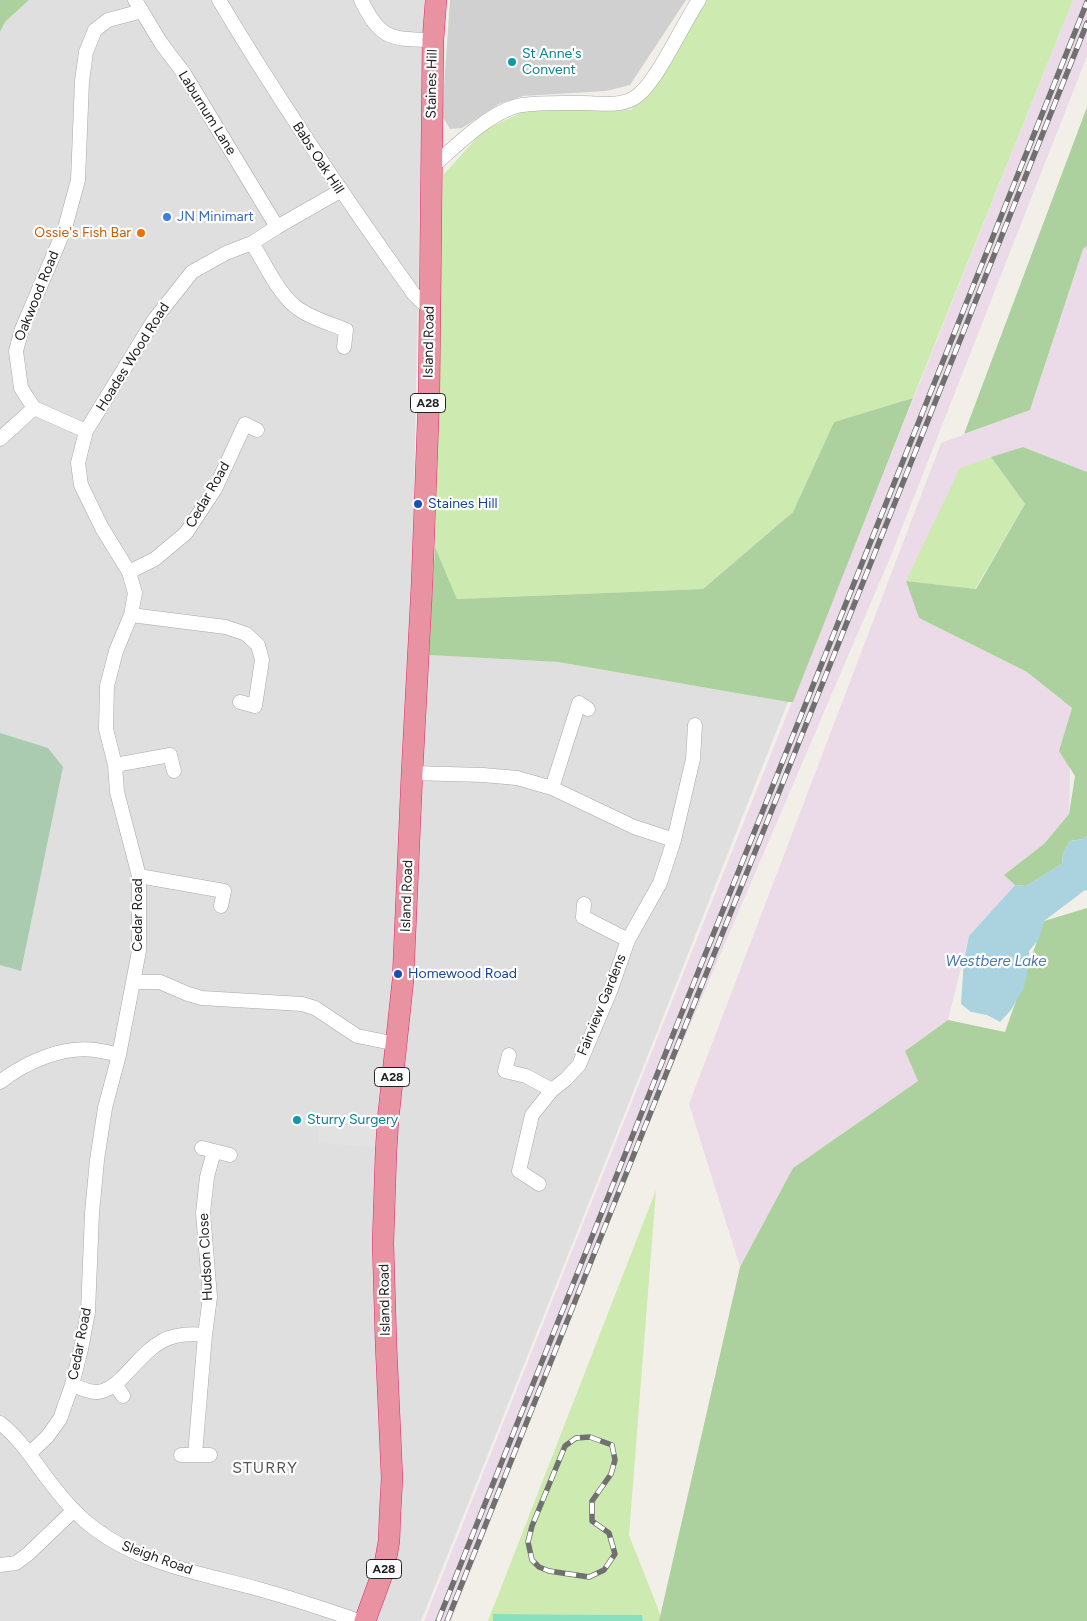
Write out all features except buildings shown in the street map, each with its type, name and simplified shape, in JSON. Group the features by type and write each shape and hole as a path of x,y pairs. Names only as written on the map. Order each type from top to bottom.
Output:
{"highway":[{"name":"Staines Hill","path":"432,167 433,40 436,0"},
{"name":"Island Road","path":"365,1621 384,1568 389,1540 392,1478 383,1243 388,1120 403,980 426,496 432,167"}],"street":[{"name":"Babs Oak Hill","path":"219,0 254,60 340,191 413,293 423,303 430,305"},
{"path":"361,0 371,21 383,33 404,40 433,40"},
{"path":"432,167 482,125 499,114 520,105 546,103 619,104 636,97 665,58 698,0"},
{"name":"Laburnum Lane","path":"138,5 161,43 185,75 277,227"},
{"name":"Oakwood Road","path":"34,408 21,388 16,351 22,329 65,228 78,180 82,81 86,52 95,30 108,20 138,5"},
{"name":"Hoades Wood Road","path":"129,572 102,528 81,485 78,463 86,431 154,320 192,272 226,253 252,243 340,191"},
{"path":"252,243 287,298 306,313 346,330 344,347"},
{"path":"0,439 34,408 86,431"},
{"name":"Cedar Road","path":"30,1453 47,1437 60,1419 72,1385 81,1349 88,1312 92,1213 97,1160 105,1108 134,982 139,951 139,876 117,792 115,765 106,729 107,686 116,651 131,615 135,593 129,572 154,559 186,533 215,489 245,424 257,430"},
{"path":"131,615 226,627 246,634 258,645 262,660 255,706 240,702"},
{"path":"552,788 579,703 588,709"},
{"name":"Fairview Gardens","path":"539,1184 518,1171 532,1115 552,1090 579,1065 611,989 628,940 660,883 674,840 693,760 695,725"},
{"path":"115,765 170,755 174,771"},
{"path":"412,773 467,774 517,778 552,788 634,827 674,840"},
{"path":"139,876 224,891 221,906"},
{"name":"Fairview Gardens","path":"584,904 583,918 628,940"},
{"path":"134,982 160,982 202,998 302,1004 315,1008 357,1036 397,1044"},
{"path":"0,1082 12,1073 41,1058 64,1051 94,1050 118,1055"},
{"path":"509,1055 505,1071 526,1076 552,1090"},
{"name":"Hudson Close","path":"210,1454 188,1455 210,1297 203,1213 208,1149 230,1155"},
{"path":"72,1385 97,1393 119,1390 152,1346 164,1340 182,1335 205,1335"},
{"name":"Sleigh Road","path":"0,1422 30,1453 53,1486 74,1510 117,1545 149,1558 262,1590 359,1621"},
{"path":"0,1565 16,1563 74,1510"}],"shaded area":[{"path":"29,0 424,0 411,647 429,655 558,662 788,702 421,1621 0,1621 0,32 5,22"},
{"path":"450,0 686,0 630,85 606,91 523,96 499,104 462,128 450,129 442,116"},
{"path":"1073,0 1087,0 1087,56 890,558 640,1142 451,1621 424,1621"},
{"path":"1087,246 1087,472 1023,447 960,468 919,618 1027,672 1072,708 1069,814 1015,885 969,936 948,1020 905,1051 918,1081 793,1168 740,1267 689,1104 941,443 1030,410 1083,249"},
{"path":"320,1115 378,1120 376,1147 318,1143"}],"green space":[{"path":"0,0 29,0 5,22 0,32"},
{"path":"707,0 1073,0 913,398 834,422 793,512 703,589 457,599 435,547 443,175 483,131 522,112 576,107 631,110 661,72"},
{"path":"1087,107 1087,246 1083,249 1030,410 964,434"},
{"path":"913,398 793,702 558,662 429,655 435,547 457,599 703,589 793,512 834,422"},
{"path":"1023,447 1087,472 1087,836 1083,839 1070,841 1063,854 1062,864 1026,886 1015,885 1004,875 1044,844 1069,814 1075,776 1059,751 1072,708 1027,672 919,618 906,581 976,589 1025,504 991,457"},
{"path":"991,457 1025,504 975,589 906,581 960,468"},
{"path":"0,733 48,748 63,767 21,971 0,965"},
{"path":"1087,908 1087,1621 659,1621 740,1267 793,1168 918,1081 905,1051 948,1020 1005,1032 1044,921"},
{"path":"656,1190 629,1535 661,1616 659,1621 643,1621 642,1615 493,1614 493,1621 488,1621"},
{"path":"493,1614 642,1615 643,1621 493,1621"}],"water":[{"name":"Westbere Lake","path":"1087,836 1087,891 1085,890 1044,921 1039,939 1029,951 1029,965 1024,987 1011,1010 1000,1022 987,1015 971,1012 961,1004 964,960 969,936 1015,885 1026,886 1062,864 1063,854 1070,841 1083,839"}],"railway":[{"path":"438,1621 1087,2"},
{"path":"447,1621 1087,23"},
{"path":"590,1437 612,1445 615,1460 611,1474 592,1501 592,1521 609,1533 615,1554 604,1570 589,1577 549,1571 539,1567 532,1560 528,1542 532,1526 565,1446 576,1438 590,1437"}],"place":[{"name":"St Anne's Convent","path":"512,62"},
{"name":"JN Minimart","path":"167,217"},
{"name":"Ossie's Fish Bar","path":"141,233"},
{"name":"Staines Hill","path":"418,504"},
{"name":"Homewood Road","path":"398,974"},
{"name":"Sturry Surgery","path":"297,1120"}],"district":[{"name":"STURRY","path":"265,1468"}]}
